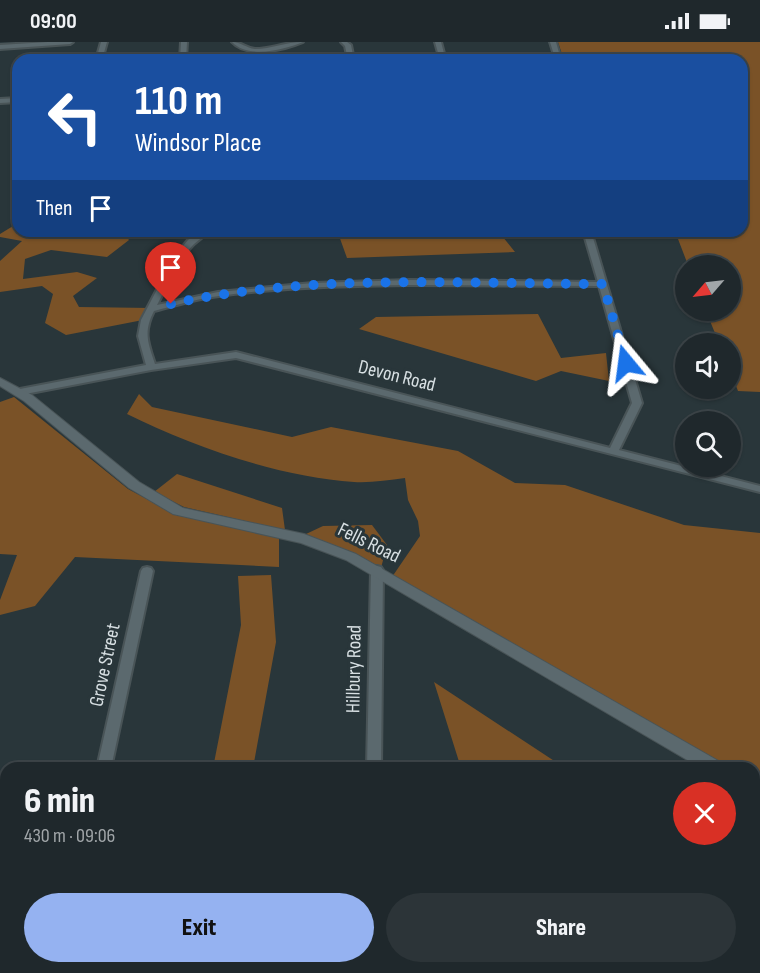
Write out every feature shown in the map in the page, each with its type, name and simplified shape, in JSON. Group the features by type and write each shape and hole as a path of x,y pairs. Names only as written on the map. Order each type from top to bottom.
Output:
{"street":[{"path":"0,47 70,42"},
{"path":"235,42 238,46 257,50 300,42"},
{"path":"151,367 142,336 145,320 178,258 198,237"},
{"path":"589,237 637,403 613,451"},
{"path":"151,309 215,294 280,287 380,284 603,284"},
{"name":"Devon Road","path":"20,392 220,356 250,357 760,489"},
{"name":"Fells Road","path":"0,381 20,392 154,498 178,510 204,518 304,539 376,570 706,762"},
{"name":"Grove Street","path":"106,762 147,570"},
{"name":"Hillbury Road","path":"374,762 376,570"}],"shaded area":[{"path":"558,42 760,42 760,392 741,391 741,333 715,333 710,321 741,321 741,255 684,255 676,237 748,237 748,54 562,54"},
{"path":"12,227 12,237 127,237 129,240 107,257 51,250 25,259 23,279 77,272 97,278 73,296 79,307 152,308 148,319 66,335 45,323 53,294 42,286 0,292 0,261 22,241 0,237 0,234"},
{"path":"339,237 503,237 515,252 347,258"},
{"path":"538,314 561,358 606,353 609,381 561,371 536,381 359,329 376,317"},
{"path":"139,394 152,407 292,437 331,427 458,451 515,483 565,485 684,525 760,533 760,762 713,762 392,577 420,536 418,521 408,500 405,478 360,482 297,474 208,449 127,414"},
{"path":"14,397 128,489 177,515 279,536 279,567 75,557 35,606 0,615 0,600 17,555 0,554 0,402"},
{"path":"177,474 282,508 285,530 184,507 154,492"},
{"path":"372,525 387,545 381,568 306,534 323,526"},
{"path":"271,575 276,642 254,762 214,762 241,625 238,576"},
{"path":"434,682 556,762 459,762"}],"route":[{"path":"171,304 215,294 280,287 380,284 603,284 626,363"}]}
